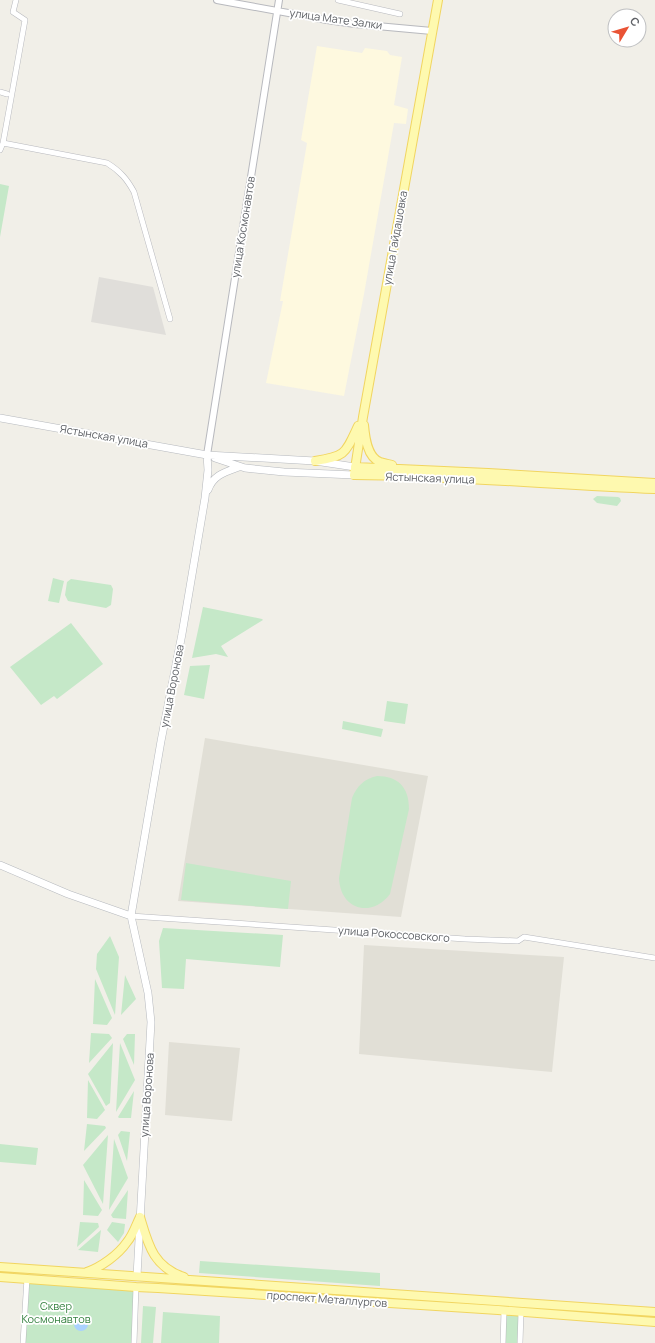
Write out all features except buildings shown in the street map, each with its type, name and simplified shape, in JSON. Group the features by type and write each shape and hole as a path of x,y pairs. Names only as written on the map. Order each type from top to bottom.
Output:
{"main road":[{"name":"улица Гайдашовка","path":"354,476 363,417 438,0"},
{"path":"315,462 331,458 345,452 363,417"},
{"path":"363,417 367,443 371,455 378,462 414,469"},
{"name":"Ястынская улица","path":"0,418 207,455 315,462 355,467 655,483"},
{"name":"Ястынская улица","path":"207,455 239,467 284,472 354,476 486,480 655,490"},
{"name":"улица Воронова","path":"137,1276 151,1022 148,993 131,916 206,498 208,470 207,455"},
{"path":"206,498 210,485 216,477 239,467"},
{"path":"0,865 74,896 131,916"},
{"path":"84,1272 92,1270 103,1263 127,1243 140,1217"},
{"path":"140,1217 146,1237 156,1259 171,1272 198,1280"},
{"name":"проспект Металлургов","path":"0,1267 655,1312"},
{"path":"27,1269 27,1278"},
{"path":"136,1288 137,1276"},
{"name":"проспект Металлургов","path":"0,1277 136,1288 158,1288 504,1310 655,1322"},
{"path":"504,1310 505,1301"},
{"path":"521,1312 522,1302"}],"street":[{"path":"0,150 3,143 24,20 14,12 16,0"},
{"name":"улица Мате Залки","path":"217,0 355,24 432,30"},
{"name":"улица Космонавтов","path":"207,455 279,0"},
{"path":"338,0 400,14"},
{"path":"0,92 7,94"},
{"path":"3,143 107,163 127,178 134,192 170,319"},
{"name":"улица Рокоссовского","path":"131,916 465,939 518,941 524,938 655,958"},
{"path":"23,1343 27,1278"},
{"path":"134,1343 136,1288"},
{"path":"503,1343 504,1310"},
{"path":"520,1343 521,1312"}],"shaded area":[{"path":"317,46 362,53 365,48 387,51 390,55 402,57 394,105 408,109 406,124 394,123 364,294 344,396 266,383 283,301 280,301 307,143 301,140"},
{"path":"99,277 153,287 166,335 91,322"},
{"path":"205,738 428,776 401,917 178,901"},
{"path":"364,945 564,957 552,1072 359,1054"},
{"path":"169,1042 240,1048 232,1121 165,1115"}],"green space":[{"path":"0,184 9,186 0,237"},
{"path":"597,496 618,497 621,501 617,506 597,503 593,499"},
{"path":"53,578 64,581 59,603 48,601"},
{"path":"71,579 111,585 113,589 111,605 106,608 68,601 65,595 67,582"},
{"path":"203,607 263,620 221,646 228,657 216,654 192,658"},
{"path":"71,623 103,664 57,699 54,696 41,705 10,667"},
{"path":"210,665 204,699 184,695 190,666"},
{"path":"387,701 408,704 405,724 384,721"},
{"path":"343,721 383,729 381,737 342,729"},
{"path":"377,776 391,778 401,784 407,795 409,809 390,894 382,902 366,908 358,907 345,897 341,889 339,878 352,798 356,790 362,784 368,779"},
{"path":"186,863 291,881 288,909 181,900"},
{"path":"163,928 283,935 280,967 186,959 184,989 162,988 159,941"},
{"path":"110,936 119,957 115,1015 96,969 97,954"},
{"path":"125,975 136,999 121,1015"},
{"path":"95,979 112,1018 107,1025 93,1024"},
{"path":"91,1033 109,1034 112,1038 89,1063"},
{"path":"127,1034 135,1034 134,1065 123,1039"},
{"path":"113,1043 110,1103 106,1106 88,1074"},
{"path":"120,1043 135,1080 116,1112"},
{"path":"88,1080 105,1110 97,1119 87,1118"},
{"path":"134,1091 131,1118 119,1118 118,1117"},
{"path":"87,1124 105,1126 106,1128 84,1151"},
{"path":"121,1131 130,1132 127,1161 118,1135"},
{"path":"108,1135 103,1204 83,1165"},
{"path":"114,1139 128,1178 109,1210"},
{"path":"0,1144 38,1148 36,1165 0,1162"},
{"path":"84,1180 102,1210 98,1216 83,1215"},
{"path":"128,1190 126,1219 113,1218 111,1215"},
{"path":"80,1222 98,1223 99,1227 77,1247"},
{"path":"112,1222 125,1224 124,1233 118,1242 107,1230"},
{"path":"101,1230 98,1252 78,1250"},
{"path":"200,1261 380,1273 380,1286 199,1273"},
{"name":"Сквер Космонавтов","path":"27,1278 136,1287 134,1343 23,1343"},
{"path":"143,1306 156,1307 153,1343 141,1343"},
{"path":"504,1311 521,1312 520,1343 503,1343"},
{"path":"163,1312 220,1316 219,1343 161,1343"}],"water":[{"path":"78,1317 84,1317 88,1321 88,1327 84,1331 78,1331 74,1327 74,1321"}]}
